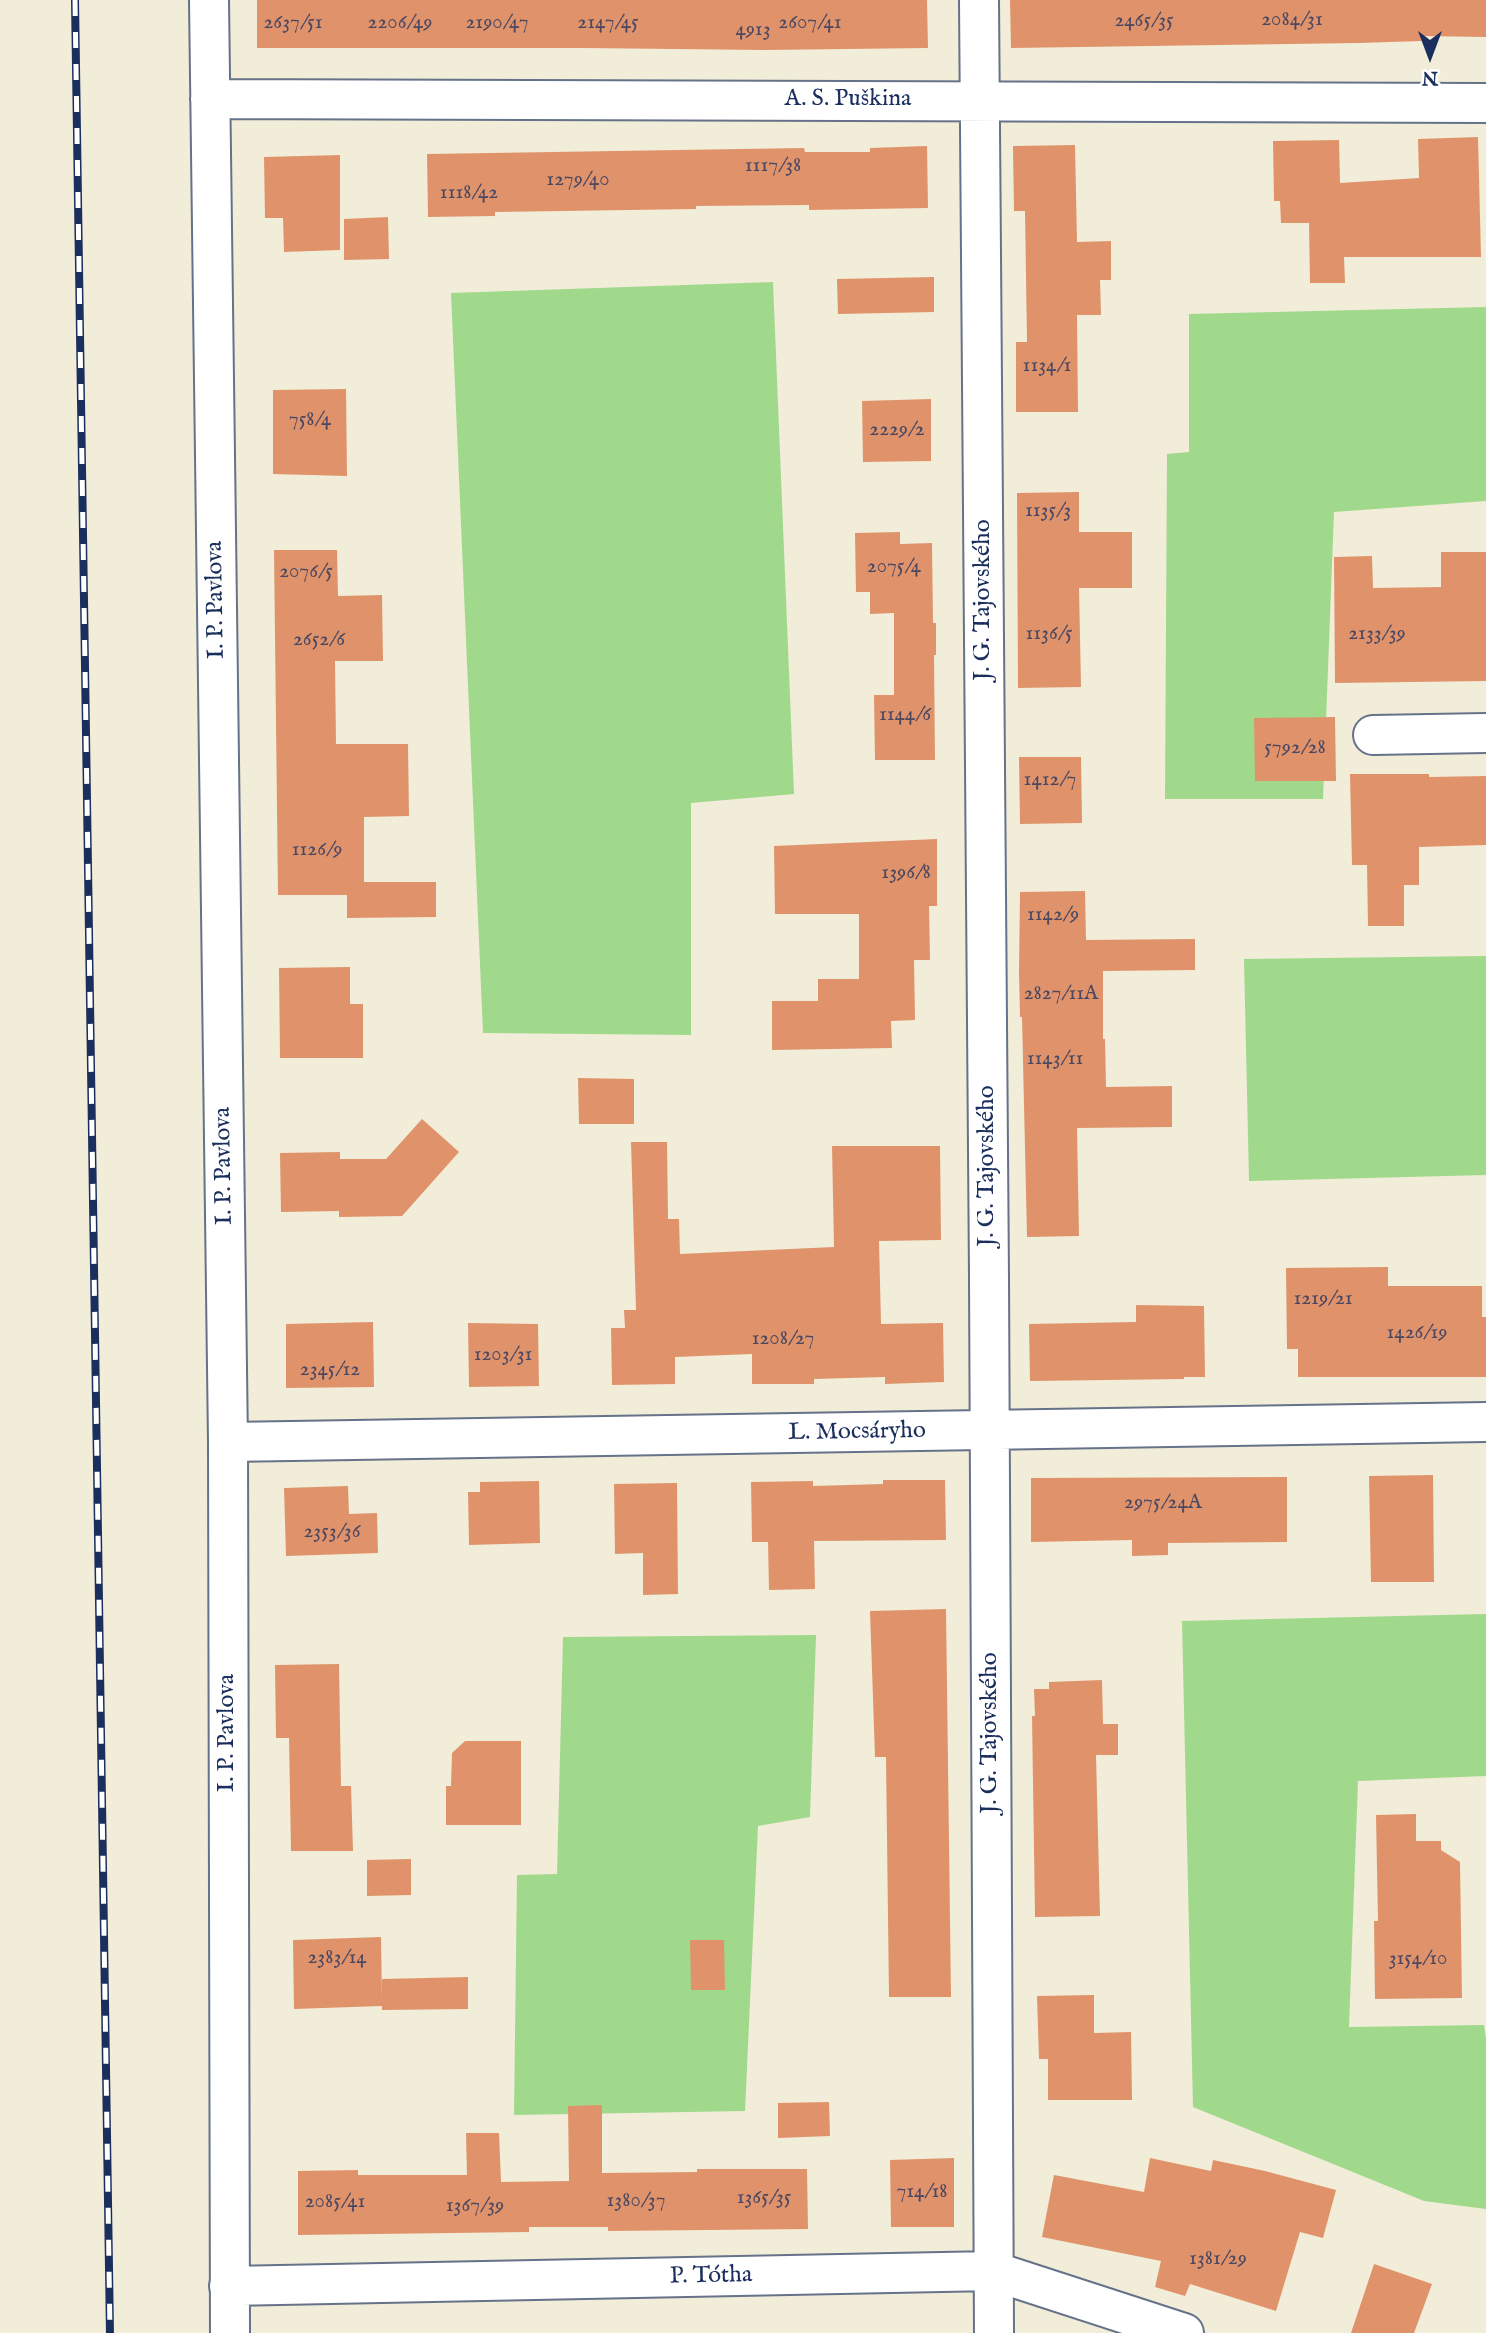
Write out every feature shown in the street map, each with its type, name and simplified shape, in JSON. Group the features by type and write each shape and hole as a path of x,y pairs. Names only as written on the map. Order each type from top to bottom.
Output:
{"street":[{"name":"I. P. Pavlova","path":"209,0 228,1442 230,2333"},
{"name":"J. G. Tajovského","path":"979,0 994,2333"},
{"name":"A. S. Puškina","path":"210,99 1486,103"},
{"path":"1373,735 1486,733"},
{"name":"L. Mocsáryho","path":"228,1442 1486,1422"},
{"name":"P. Tótha","path":"229,2286 993,2271 1184,2333"}],"green space":[{"path":"773,282 794,794 691,803 691,1035 483,1033 451,293"},
{"path":"1486,307 1486,501 1334,512 1323,799 1165,799 1167,454 1189,452 1189,314"},
{"path":"1486,956 1486,1175 1249,1181 1244,959"},
{"path":"1486,1614 1486,1776 1358,1781 1349,2027 1484,2025 1486,2209 1424,2201 1193,2107 1182,1621"},
{"path":"816,1635 810,1817 758,1826 745,2111 514,2115 517,1875 557,1874 563,1637"}],"building":[{"path":"257,0 927,0 928,48 257,48"},
{"path":"1010,0 1486,0 1486,37 1422,36 1422,41 1359,43 1011,48"},
{"path":"1478,137 1481,257 1344,257 1345,283 1310,283 1309,223 1281,223 1280,201 1274,201 1273,141 1339,140 1340,183 1419,178 1418,139"},
{"path":"1075,145 1077,242 1111,241 1111,280 1100,280 1101,315 1077,315 1078,412 1016,412 1016,342 1027,342 1025,211 1014,211 1013,146"},
{"path":"927,146 928,208 809,210 809,205 696,206 696,209 495,212 495,216 428,217 427,154 804,148 805,152 870,152 870,148"},
{"path":"340,155 340,250 284,252 283,218 265,218 264,157"},
{"path":"388,217 389,259 344,260 344,219"},
{"path":"934,277 934,312 838,314 837,279"},
{"path":"346,389 347,476 273,474 273,390"},
{"path":"931,399 931,461 863,462 862,401"},
{"path":"1079,492 1079,532 1132,532 1132,588 1079,588 1081,687 1018,688 1017,493"},
{"path":"900,532 900,544 932,543 933,623 936,623 935,760 875,760 874,695 894,695 894,613 870,614 870,592 856,592 855,533"},
{"path":"274,550 337,550 338,596 382,595 383,661 335,661 336,744 408,744 409,816 364,817 364,882 436,882 436,917 347,918 347,895 278,895"},
{"path":"1441,552 1486,552 1486,681 1335,683 1334,557 1372,556 1373,588 1441,587"},
{"path":"1335,717 1336,781 1255,781 1254,718"},
{"path":"1019,757 1081,757 1082,823 1020,824"},
{"path":"1350,774 1486,776 1486,845 1419,847 1419,885 1404,885 1404,926 1368,926 1367,865 1352,865"},
{"path":"937,839 937,906 929,906 930,960 914,960 915,1020 891,1021 892,1048 772,1050 772,1001 818,1001 818,979 859,979 859,914 775,914 774,846"},
{"path":"1085,891 1086,940 1195,939 1195,970 1103,971 1106,1087 1172,1086 1172,1127 1077,1128 1079,1236 1027,1237 1019,972 1020,892"},
{"path":"350,967 350,1004 363,1004 363,1058 280,1058 279,968"},
{"path":"578,1078 634,1079 634,1124 579,1124"},
{"path":"422,1119 459,1152 402,1216 339,1217 339,1211 281,1212 280,1153 340,1152 340,1159 386,1159"},
{"path":"631,1142 667,1142 668,1219 679,1219 680,1254 834,1247 832,1146 940,1146 941,1240 879,1241 881,1324 943,1323 944,1382 885,1384 885,1377 814,1379 814,1384 752,1384 752,1354 675,1357 675,1384 612,1385 611,1328 625,1328 624,1310 636,1310"},
{"path":"1388,1267 1388,1286 1482,1286 1482,1317 1486,1317 1486,1377 1298,1377 1298,1349 1287,1349 1286,1268"},
{"path":"1136,1305 1204,1306 1205,1377 1030,1381 1029,1324 1136,1322"},
{"path":"373,1322 374,1387 286,1388 286,1324"},
{"path":"468,1323 538,1324 539,1386 469,1387"},
{"path":"1433,1475 1434,1582 1371,1582 1369,1476"},
{"path":"1287,1477 1287,1542 1168,1543 1168,1555 1132,1556 1132,1540 1031,1542 1031,1478"},
{"path":"883,1480 945,1480 946,1540 814,1541 815,1589 769,1590 768,1542 752,1542 751,1482 813,1481 813,1486 883,1484"},
{"path":"539,1481 540,1543 469,1545 468,1492 480,1492 480,1482"},
{"path":"677,1483 678,1594 643,1595 643,1553 615,1554 614,1484"},
{"path":"348,1486 349,1514 377,1513 378,1553 286,1556 284,1488"},
{"path":"946,1609 951,1997 889,1997 886,1757 875,1757 870,1611"},
{"path":"339,1664 341,1786 351,1786 353,1851 291,1851 289,1738 276,1738 275,1665"},
{"path":"1102,1680 1103,1724 1118,1724 1118,1755 1096,1755 1100,1916 1035,1917 1032,1716 1035,1716 1034,1689 1049,1689 1049,1682"},
{"path":"465,1741 521,1741 521,1825 446,1825 446,1786 451,1786 452,1753"},
{"path":"1416,1814 1416,1841 1441,1841 1441,1850 1460,1862 1462,1998 1375,1999 1374,1921 1378,1921 1376,1815"},
{"path":"411,1859 411,1895 367,1896 367,1860"},
{"path":"381,1937 382,2000 382,1979 468,1977 468,2009 382,2010 382,2006 294,2009 293,1940"},
{"path":"690,1940 724,1940 725,1990 691,1990"},
{"path":"1094,1995 1094,2033 1131,2032 1132,2100 1048,2100 1048,2059 1039,2059 1037,1996"},
{"path":"829,2102 830,2136 778,2138 778,2103"},
{"path":"602,2105 602,2173 697,2172 697,2169 807,2169 808,2229 608,2231 608,2227 529,2227 529,2232 298,2235 298,2171 358,2170 358,2175 467,2175 466,2133 499,2133 501,2182 569,2181 568,2106"},
{"path":"954,2158 954,2227 891,2227 890,2160"},
{"path":"1150,2158 1211,2171 1213,2160 1336,2190 1323,2238 1300,2232 1276,2311 1190,2284 1185,2296 1155,2287 1161,2261 1042,2237 1054,2175 1144,2192"},
{"path":"1374,2264 1432,2284 1414,2333 1351,2333"}],"railway":[{"path":"75,0 110,2333"}]}
